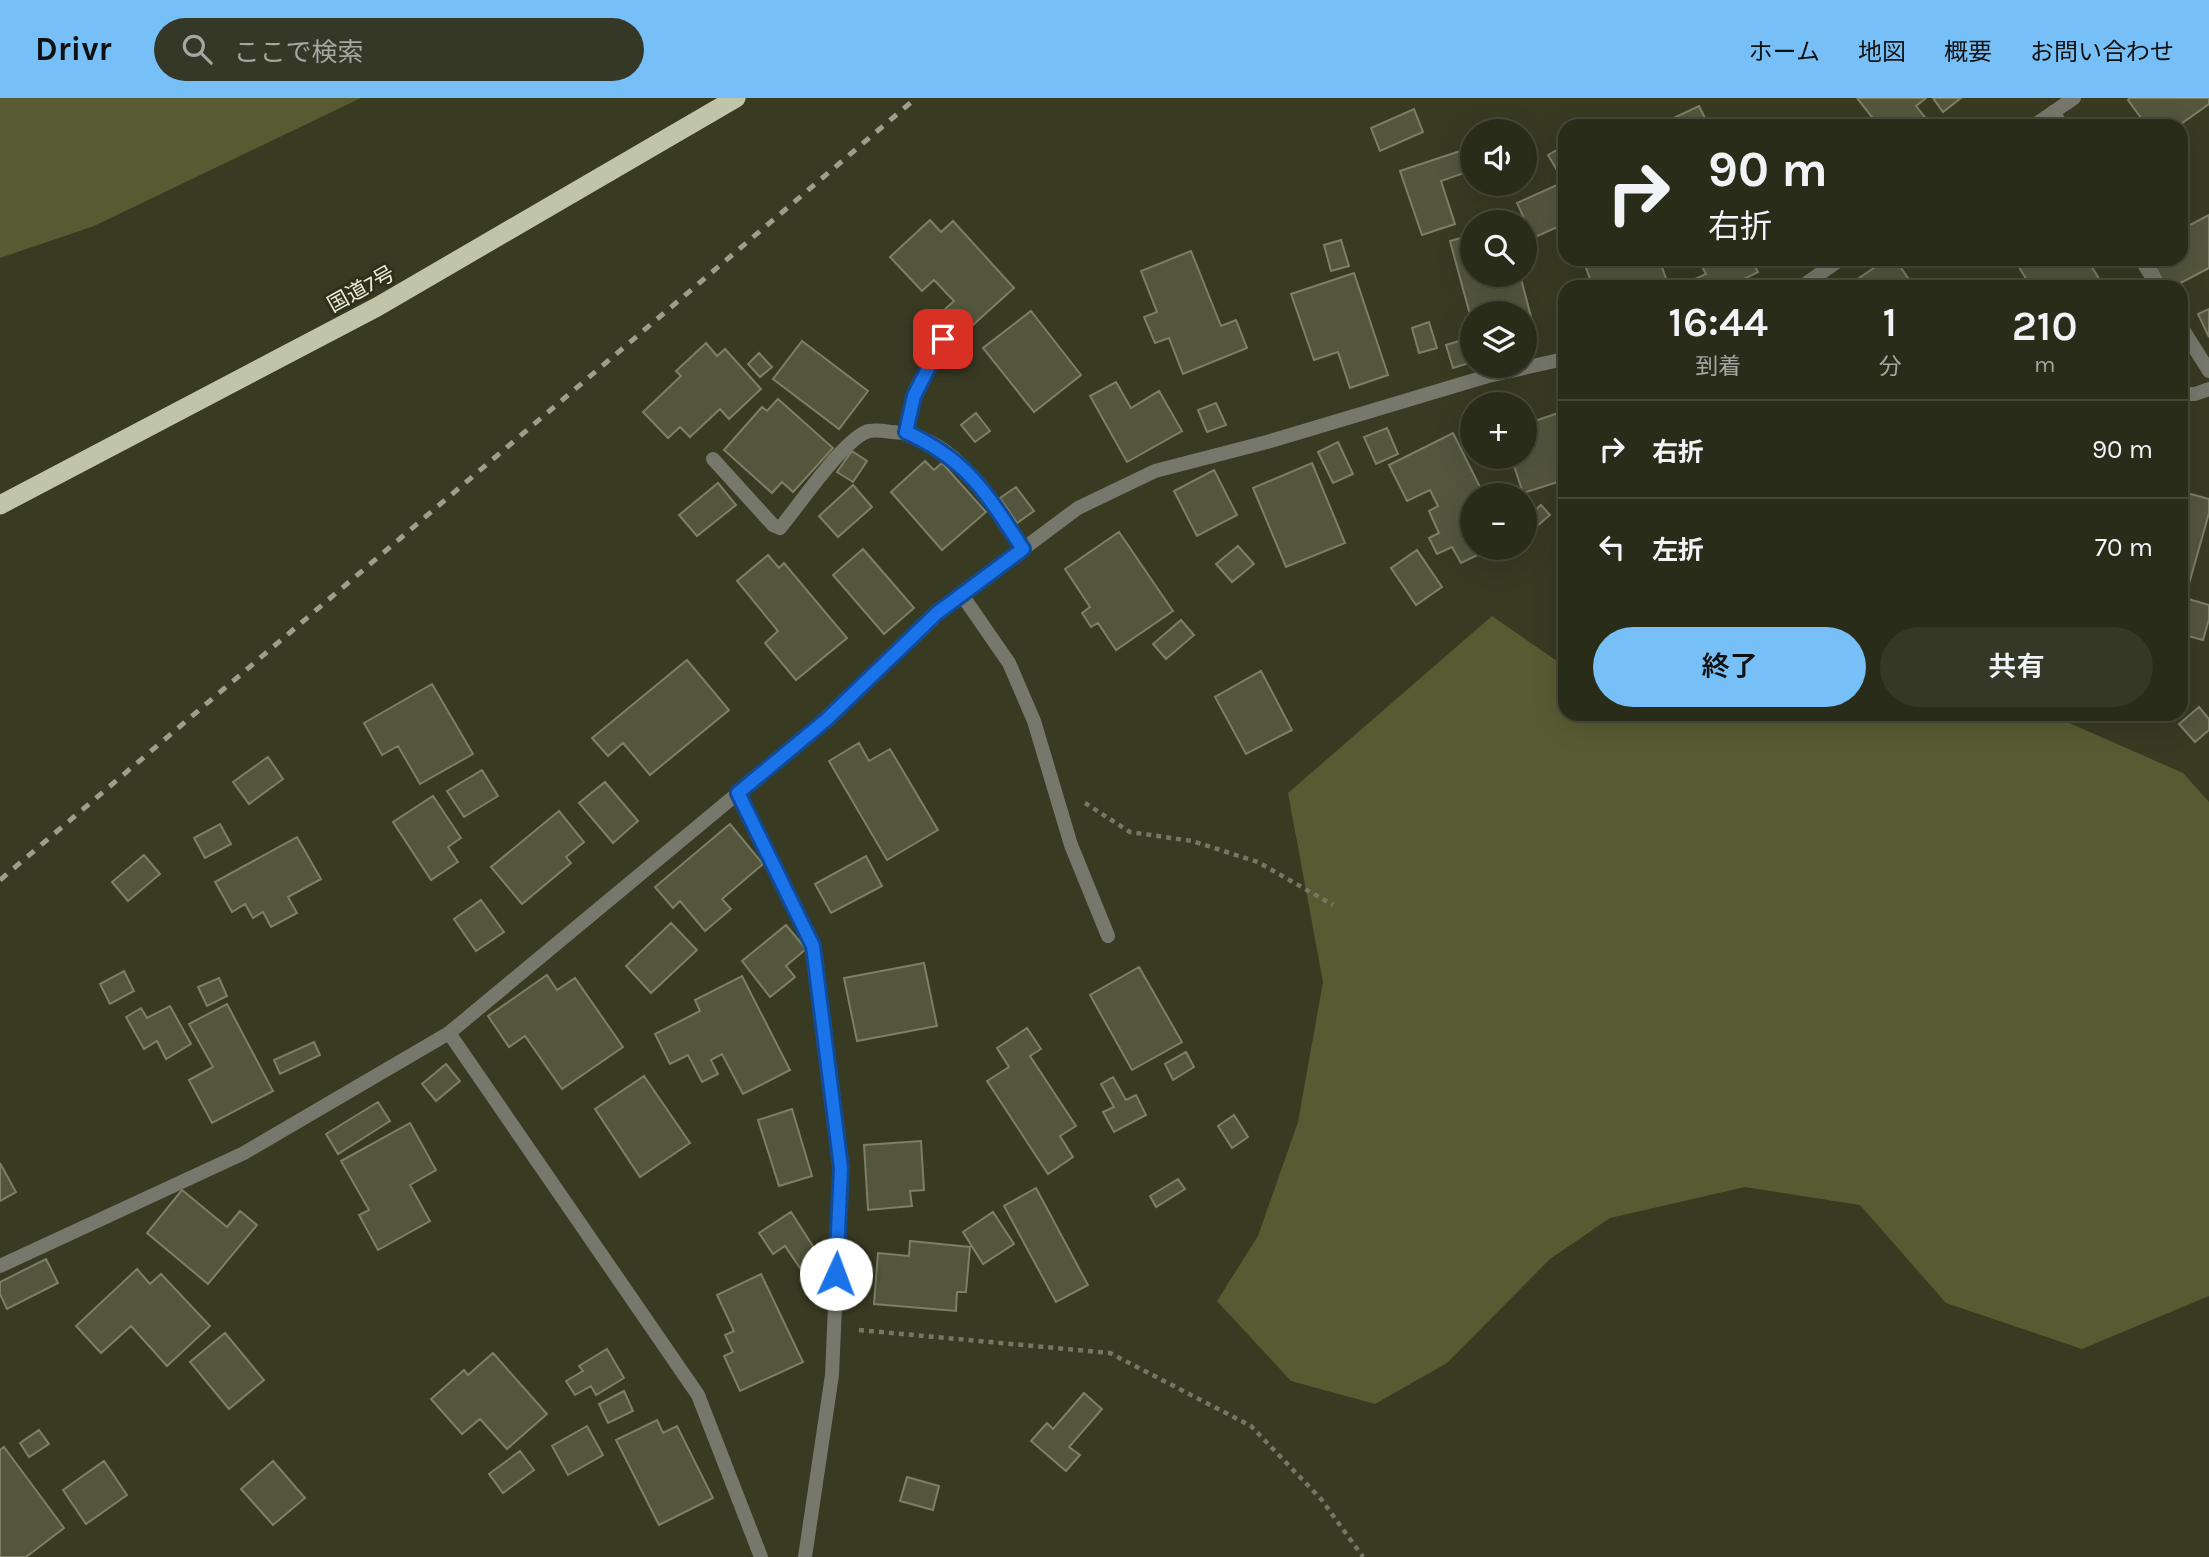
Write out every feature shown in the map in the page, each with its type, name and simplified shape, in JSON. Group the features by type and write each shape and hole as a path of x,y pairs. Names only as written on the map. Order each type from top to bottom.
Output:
{"highway":[{"name":"国道7号","path":"0,505 377,307 736,98"}],"street":[{"path":"2043,119 2074,98"},
{"path":"2053,112 2058,119"},
{"path":"1811,280 1831,266"},
{"path":"2188,337 2209,370"},
{"path":"906,432 914,396 943,339"},
{"path":"0,1266 244,1153 449,1033 826,720 937,613 1078,508 1155,471 1268,442 1488,376 1558,360"},
{"path":"2188,394 2209,389"},
{"path":"713,459 773,524 780,527 850,443 868,430 906,432 936,446 962,465 986,492 1023,549"},
{"path":"962,595 1009,663 1034,721 1071,845 1108,936"},
{"path":"738,793 813,946 841,1168 832,1376 805,1557"},
{"path":"449,1033 698,1395 761,1557"}],"path":[{"path":"1052,782 1130,832 1192,841 1258,862 1333,905"},
{"path":"834,1327 1110,1353 1251,1426 1321,1499 1363,1557"}],"green space":[{"path":"0,98 361,98 94,226 0,258"},
{"path":"1492,616 1558,659 1558,721 2065,721 2183,773 2209,802 2209,1296 2082,1349 1946,1303 1860,1205 1745,1187 1610,1218 1550,1259 1447,1363 1375,1404 1291,1381 1217,1301 1258,1236 1298,1122 1323,982 1288,793"}],"building":[{"path":"1857,98 1926,98 1916,106 1926,119 1874,119"},
{"path":"1933,98 1961,98 1943,112"},
{"path":"2209,98 2209,104 2188,119 2142,119 2128,100"},
{"path":"1699,106 1706,119 1671,119"},
{"path":"1414,109 1423,132 1380,151 1371,128"},
{"path":"1558,149 1558,172 1548,155"},
{"path":"1460,151 1460,174 1441,181 1455,224 1422,235 1400,171"},
{"path":"1558,184 1558,227 1537,236 1537,210 1520,210 1517,203"},
{"path":"2209,215 2209,268 2186,280 2162,280 2155,266 2188,266 2188,226"},
{"path":"930,220 941,232 953,221 1014,288 965,332 944,310 954,301 934,280 922,291 890,257"},
{"path":"1460,238 1460,278 1450,241"},
{"path":"1341,240 1349,266 1331,271 1324,245"},
{"path":"1191,251 1221,326 1236,320 1247,348 1183,374 1169,338 1155,343 1144,317 1157,312 1141,271"},
{"path":"1662,266 1667,280 1590,280 1586,268"},
{"path":"1702,266 1755,266 1758,272 1742,280 1695,280 1706,274"},
{"path":"1877,266 1900,266 1909,280 1856,280"},
{"path":"2018,266 2091,266 2100,280 2027,280"},
{"path":"1354,273 1388,375 1350,388 1338,352 1314,360 1291,294"},
{"path":"1462,287 1523,287 1527,301 1466,301"},
{"path":"2209,309 2209,337 2198,314"},
{"path":"1031,311 1081,375 1034,412 983,348"},
{"path":"1429,322 1437,348 1419,353 1412,328"},
{"path":"802,341 868,391 839,429 773,379"},
{"path":"1460,341 1460,366 1453,368 1446,345"},
{"path":"706,343 717,356 725,349 761,389 729,419 720,409 690,437 680,427 668,438 643,412 681,376 676,371"},
{"path":"759,353 772,367 760,377 748,364"},
{"path":"1116,382 1131,408 1159,391 1182,431 1127,462 1090,396"},
{"path":"778,399 833,448 793,492 782,482 772,493 724,450 762,407 767,411"},
{"path":"1216,403 1226,425 1207,432 1198,410"},
{"path":"976,413 990,431 975,442 961,425"},
{"path":"1558,413 1558,482 1537,489 1537,483 1520,483 1515,469 1537,469 1537,420"},
{"path":"1387,428 1398,454 1376,464 1364,437"},
{"path":"1453,433 1460,447 1460,469 1471,469 1478,483 1460,483 1460,560 1467,560 1461,563 1452,547 1437,554 1429,538 1439,533 1429,511 1438,506 1430,490 1407,501 1389,465"},
{"path":"1338,442 1353,474 1333,483 1318,452"},
{"path":"852,451 867,461 853,482 837,472"},
{"path":"925,461 934,470 942,463 986,512 942,550 891,492"},
{"path":"1312,463 1345,543 1286,567 1253,488"},
{"path":"1214,470 1237,515 1197,536 1174,491"},
{"path":"718,483 736,505 697,536 679,515"},
{"path":"853,485 872,507 838,537 819,516"},
{"path":"1016,487 1034,511 1017,523 1000,498"},
{"path":"2188,493 2209,499 2209,513 2188,587"},
{"path":"1541,505 1550,515 1537,526 1537,508"},
{"path":"1119,532 1173,611 1116,650 1098,623 1091,627 1082,613 1090,607 1065,569"},
{"path":"1238,546 1254,564 1232,582 1216,564"},
{"path":"863,549 914,608 884,634 833,575"},
{"path":"1417,550 1442,587 1416,605 1391,568"},
{"path":"768,555 779,568 784,563 847,638 796,680 765,643 778,631 737,581"},
{"path":"2188,599 2209,605 2209,619 2203,640 2188,636"},
{"path":"1181,620 1194,635 1166,659 1153,644"},
{"path":"687,660 729,710 650,775 623,743 608,756 592,738"},
{"path":"1261,671 1292,730 1246,754 1215,697"},
{"path":"432,684 473,754 420,784 398,746 382,755 364,723"},
{"path":"2199,707 2209,719 2209,730 2195,742 2179,724 2188,721 2188,716"},
{"path":"859,743 869,761 890,749 938,830 887,860 829,761"},
{"path":"268,757 283,779 249,804 233,782"},
{"path":"482,770 498,796 464,817 447,791"},
{"path":"605,782 638,821 613,843 579,803"},
{"path":"433,796 461,838 448,847 458,862 431,880 393,822"},
{"path":"559,811 584,842 566,857 571,863 522,904 491,867"},
{"path":"220,824 231,844 205,858 194,838"},
{"path":"730,824 763,864 722,899 731,909 705,931 680,901 673,908 655,887"},
{"path":"297,837 321,879 288,897 297,913 271,927 263,912 253,918 245,904 232,912 215,882"},
{"path":"144,855 160,874 128,901 112,882"},
{"path":"866,856 882,886 831,913 815,884"},
{"path":"481,900 504,932 476,951 454,919"},
{"path":"671,923 697,950 651,993 626,966"},
{"path":"786,925 806,949 786,966 795,977 770,997 742,961"},
{"path":"924,963 937,1026 857,1041 844,978"},
{"path":"1139,967 1182,1042 1132,1070 1090,995"},
{"path":"124,971 134,991 110,1004 100,984"},
{"path":"547,975 557,990 575,978 623,1047 562,1089 525,1036 509,1047 488,1016"},
{"path":"742,976 790,1070 743,1094 722,1054 711,1060 718,1074 702,1082 688,1055 670,1064 655,1034 700,1011 695,1000"},
{"path":"219,978 227,996 207,1006 198,987"},
{"path":"227,1004 273,1091 212,1123 189,1080 213,1067 189,1024"},
{"path":"170,1006 191,1044 166,1059 157,1041 144,1049 126,1017 141,1008 147,1018"},
{"path":"1027,1028 1041,1049 1030,1056 1076,1126 1060,1136 1073,1157 1048,1174 987,1081 1009,1067 997,1048"},
{"path":"314,1042 320,1055 280,1074 274,1060"},
{"path":"1186,1052 1194,1067 1173,1080 1165,1064"},
{"path":"446,1064 460,1081 436,1101 422,1084"},
{"path":"644,1076 690,1143 640,1177 595,1109"},
{"path":"1113,1077 1126,1100 1136,1095 1146,1115 1114,1132 1103,1112 1114,1107 1101,1084"},
{"path":"378,1102 390,1121 338,1154 326,1134"},
{"path":"792,1109 812,1176 779,1186 758,1120"},
{"path":"1234,1115 1248,1137 1232,1148 1218,1126"},
{"path":"410,1123 436,1170 410,1185 430,1221 378,1250 359,1215 369,1210 341,1161"},
{"path":"921,1141 924,1190 910,1191 912,1206 868,1210 864,1145"},
{"path":"0,1163 16,1192 0,1201"},
{"path":"1178,1179 1185,1189 1156,1207 1150,1196"},
{"path":"1036,1188 1088,1285 1056,1302 1004,1206"},
{"path":"182,1190 227,1227 240,1211 257,1225 208,1284 147,1233"},
{"path":"791,1212 825,1265 806,1277 785,1246 773,1254 759,1233"},
{"path":"993,1212 1014,1244 983,1264 963,1232"},
{"path":"910,1241 970,1247 966,1292 957,1292 956,1311 874,1304 878,1253 909,1256"},
{"path":"46,1259 58,1283 7,1309 0,1294 0,1282"},
{"path":"137,1269 150,1284 161,1274 210,1326 167,1366 131,1326 101,1353 76,1326"},
{"path":"761,1274 803,1362 740,1391 724,1356 733,1352 725,1335 734,1331 717,1295"},
{"path":"225,1333 264,1380 229,1409 190,1362"},
{"path":"607,1349 624,1378 596,1395 591,1386 575,1395 566,1381 583,1371 579,1366"},
{"path":"493,1353 547,1414 507,1449 480,1419 462,1434 431,1399 464,1370 468,1375"},
{"path":"624,1391 633,1411 608,1423 599,1404"},
{"path":"1084,1393 1102,1409 1069,1447 1080,1455 1066,1471 1031,1441 1047,1423 1053,1429"},
{"path":"657,1420 663,1433 677,1426 713,1498 659,1525 616,1440"},
{"path":"587,1426 603,1455 568,1475 552,1446"},
{"path":"39,1430 49,1444 29,1457 20,1443"},
{"path":"4,1447 64,1528 26,1557 0,1557 0,1450"},
{"path":"520,1451 534,1470 503,1493 489,1474"},
{"path":"104,1461 127,1495 86,1524 63,1490"},
{"path":"273,1461 305,1498 273,1525 241,1489"},
{"path":"907,1477 939,1486 933,1510 900,1501"}],"railway":[{"path":"0,880 916,98"}],"route":[{"path":"836,1274 841,1168 813,946 738,793 826,720 937,613 1023,549 986,492 962,465 936,446 906,432 914,396 943,339"}]}
